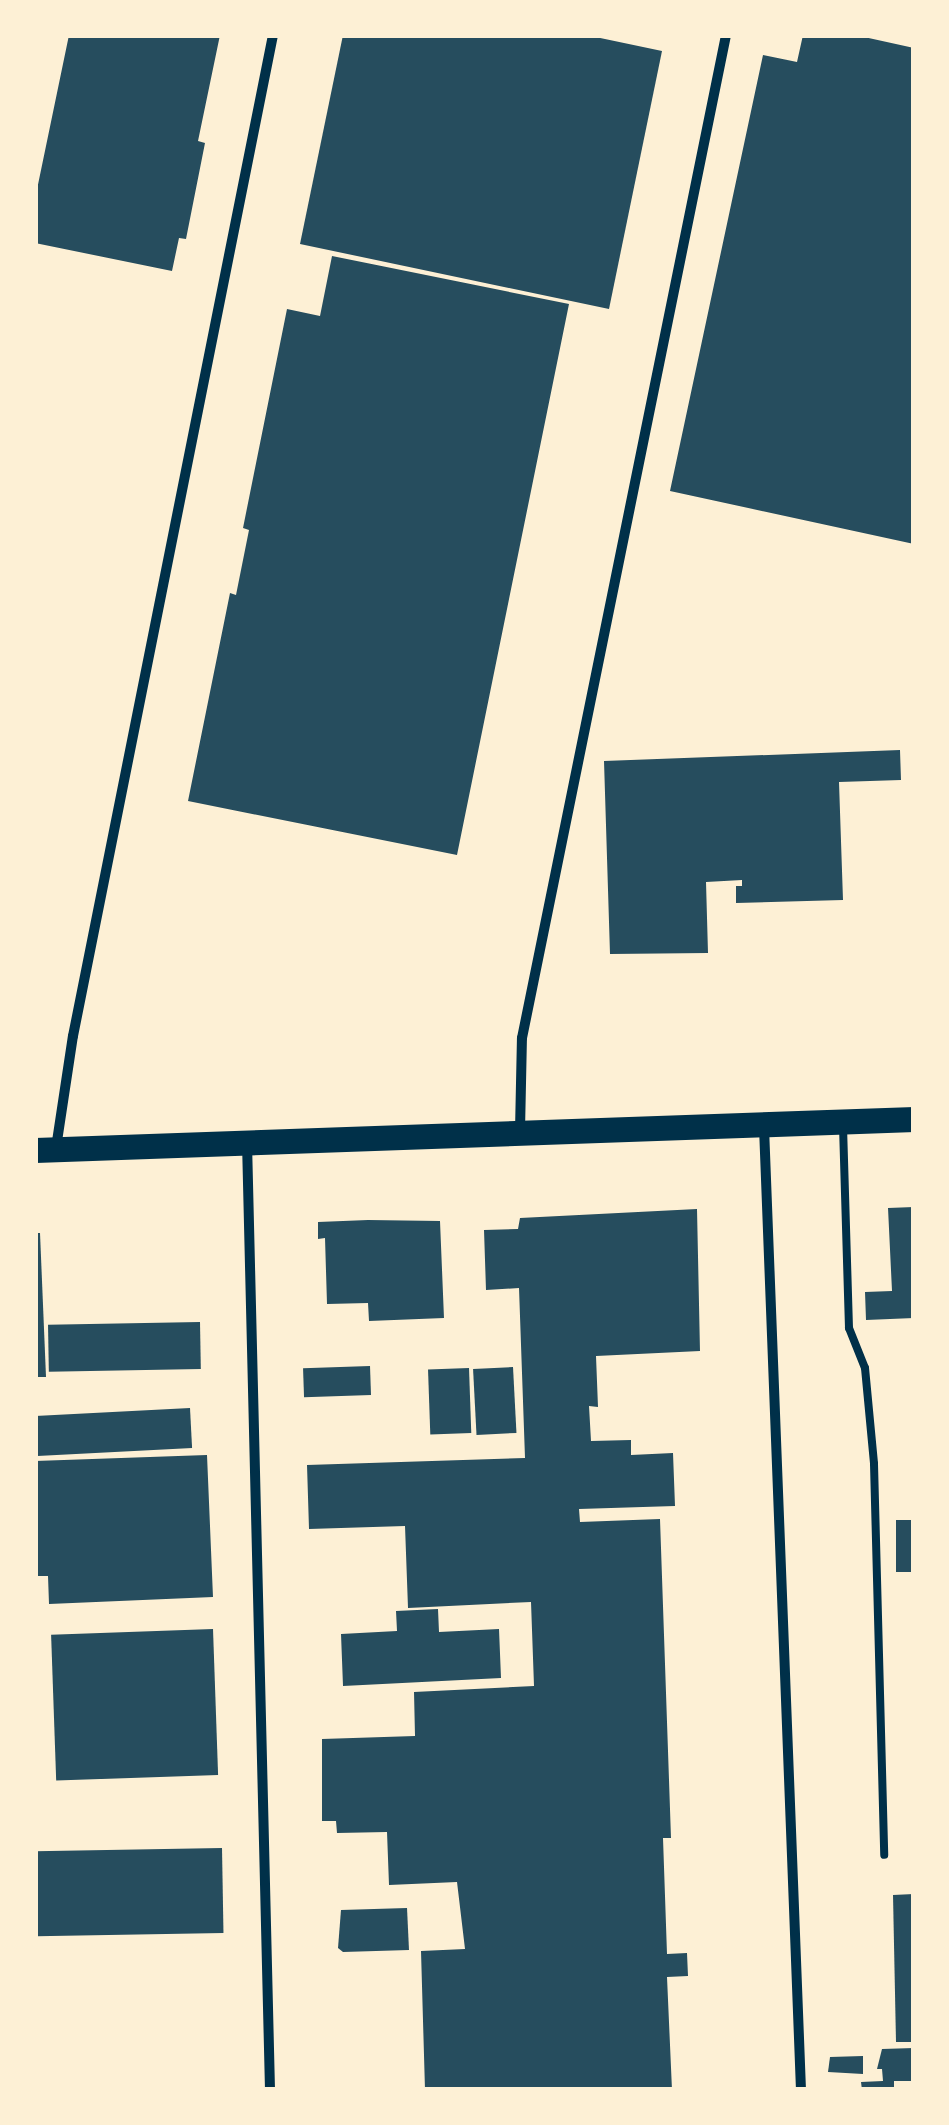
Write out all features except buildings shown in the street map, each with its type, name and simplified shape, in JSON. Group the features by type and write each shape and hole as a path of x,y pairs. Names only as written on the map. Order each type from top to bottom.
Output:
{"main road":[{"path":"46,1150 914,1119"}],"street":[{"path":"46,1150 73,1036 272,35"},
{"path":"520,1132 522,1038 726,35"},
{"path":"764,1124 800,2090"},
{"path":"247,1142 270,2090"}],"lane":[{"path":"843,1122 848,1328 865,1368 874,1464 884,1855"}]}
